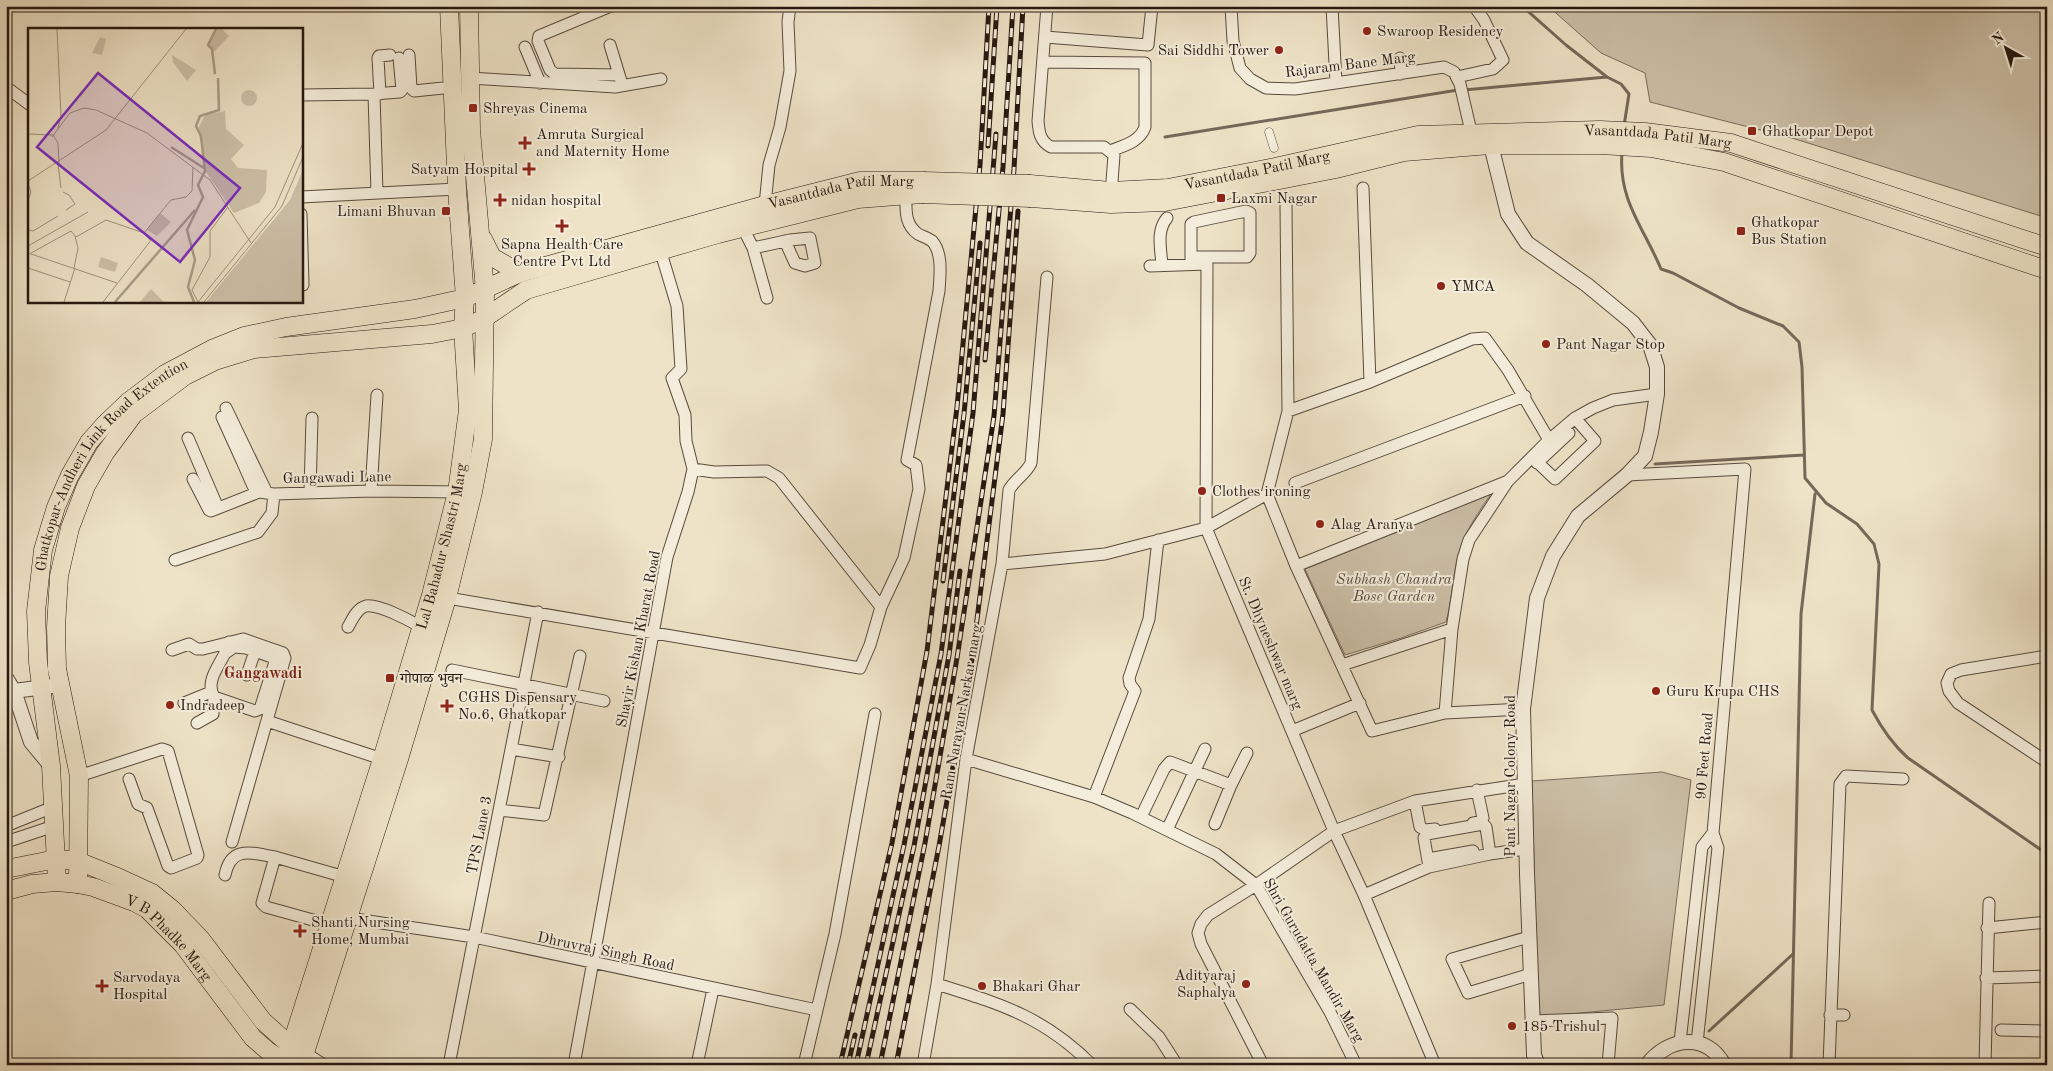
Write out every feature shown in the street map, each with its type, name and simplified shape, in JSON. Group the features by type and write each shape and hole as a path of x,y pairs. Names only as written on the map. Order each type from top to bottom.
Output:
{"main road":[{"name":"Lal Bahadur Shastri Marg","path":"449,6 457,189 465,298 463,328 468,410 465,492"},
{"name":"Lal Bahadur Shastri Marg","path":"293,1060 337,920 399,759 465,492 483,439 483,319 485,290 478,229 470,78 469,6"},
{"name":"Vasantdada Patil Marg","path":"465,298 520,273 552,273 767,213 860,181 924,189 1031,191 1165,202 1227,183 1336,168 1404,152 1481,140 1600,137 1731,142 2047,247"},
{"name":"Vasantdada Patil Marg","path":"1648,140 1724,162 2047,270"},
{"path":"1867,210 1874,190"},
{"name":"Vasantdada Patil Marg","path":"717,227 743,228 767,213"},
{"path":"478,229 492,257 520,273"},
{"name":"Vasantdada Patil Marg","path":"483,319 552,273"},
{"name":"Ghatkopar-Andheri Link Road Extention","path":"57,882 51,766 40,688 36,611 43,550 56,507 70,475 89,442 122,407 165,374 214,348 244,336 286,326 415,309 465,298"},
{"name":"Ghatkopar-Andheri Link Road Extention","path":"78,884 79,776 58,669 56,627 59,576 70,528 86,486 105,453 134,414 185,376 214,361 254,349 432,334 463,328 483,319"},
{"path":"286,326 289,345"},
{"name":"Lal Bahadur Shastri Marg","path":"337,920 345,877 421,627 439,596"},
{"path":"6,869 56,858 78,861 152,893 153,904"},
{"name":"V B Phadke Marg","path":"8,888 57,882 78,884 93,887 134,902 153,904 180,930 183,945 252,1038 293,1060"},
{"path":"180,930 200,938 293,1060"},
{"path":"218,992 233,980"}],"street":[{"path":"611,6 539,36 538,41 550,70 555,74 621,80 660,79"},
{"path":"767,213 768,166 780,126 790,71 788,22 790,6"},
{"path":"1047,6 1038,130 1044,144 1051,147 1104,147 1110,151 1114,155 1111,197"},
{"path":"1045,37 1148,45 1152,6"},
{"name":"Rajaram Bane Marg","path":"1231,6 1233,41 1240,68 1250,79 1266,88 1295,89 1444,67 1454,72 1457,77"},
{"path":"1332,6 1336,83"},
{"path":"1474,6 1484,20 1503,60 1493,70 1457,77 1481,140"},
{"path":"610,45 621,80"},
{"path":"525,47 540,83"},
{"path":"377,193 378,58 379,56 399,56"},
{"path":"399,56 410,88 414,91 453,88"},
{"path":"302,95 400,92 402,90 399,56"},
{"path":"1400,58 1401,74"},
{"path":"1043,62 1145,63 1144,132 1136,140 1110,151"},
{"path":"470,78 615,87 621,80"},
{"path":"6,88 28,103"},
{"path":"1269,132 1274,148"},
{"name":"Pant Nagar Colony Road","path":"1481,140 1508,214 1527,243 1587,285 1633,323 1650,345 1657,367 1657,394 1651,432 1644,456 1627,475 1578,516 1553,556 1537,598 1523,709 1532,1021 1534,1055 1538,1065"},
{"path":"1363,188 1370,382"},
{"path":"302,197 457,189"},
{"path":"439,596 860,668 870,645 881,607 904,558 919,489 916,466 907,460 940,283 937,252 931,241 912,230 906,217 924,189"},
{"path":"1286,201 1288,411 1267,494 1296,566 1372,731 1445,713 1523,709"},
{"path":"1150,266 1191,260 1220,263 1226,258 1247,257 1250,253 1250,213 1246,212 1191,224 1191,260"},
{"path":"1162,265 1160,231 1162,224 1167,218"},
{"path":"743,228 753,248 767,298"},
{"path":"753,248 785,241"},
{"path":"658,244 677,306 681,369 672,378 685,415 686,441 693,469 714,472 767,471 779,478 881,607"},
{"path":"302,250 303,285"},
{"name":"St. Dhyneshwar marg","path":"1207,261 1206,528 1334,831 1364,894 1435,1065"},
{"name":"Ram Narayan Narkar marg","path":"923,1065 937,984 966,759 1002,564 1009,490 1013,482 1027,470 1031,463 1047,277"},
{"path":"1288,411 1370,382 1472,339 1485,338 1524,396 1549,440"},
{"path":"371,491 376,394"},
{"path":"1296,566 1508,481 1593,408 1613,400 1657,394"},
{"path":"1295,483 1524,396"},
{"path":"226,418 246,459 270,493"},
{"path":"310,492 312,418"},
{"path":"1534,460 1549,440 1578,421"},
{"path":"1534,460 1555,479 1594,443 1593,438 1578,421"},
{"path":"188,438 218,508"},
{"path":"246,459 253,486"},
{"name":"Shayir Kishan Kharat Road","path":"574,1065 667,557 688,492 693,469"},
{"name":"90 Feet Road","path":"1627,475 1744,469 1713,833 1702,847 1680,1042"},
{"path":"193,479 209,510 259,492 270,493"},
{"path":"1445,713 1452,629 1463,559 1469,540 1508,481"},
{"name":"Gangawadi Lane","path":"175,560 258,532 272,513 270,493 465,492"},
{"path":"1002,564 1105,554 1206,528 1267,494"},
{"path":"1094,797 1135,691 1130,684 1129,678 1149,619 1158,540"},
{"path":"348,627 358,610 366,606 378,608 421,627"},
{"name":"TPS Lane 3","path":"449,1065 538,612"},
{"path":"1342,665 1452,629"},
{"path":"184,703 212,695 255,711 260,709 275,662 282,653 242,639 228,647 215,670 212,695 213,714 197,723"},
{"path":"172,650 189,644 197,649 234,647 272,657 285,658 232,842"},
{"path":"247,675 255,652"},
{"path":"499,810 544,815 580,656"},
{"path":"2047,656 1961,670 1951,674 1946,683 1949,692 1958,702 2047,762"},
{"path":"452,670 604,700"},
{"path":"6,678 14,691 31,742 51,766"},
{"path":"14,691 60,685"},
{"path":"1292,731 1360,703"},
{"path":"804,1065 836,934 875,714"},
{"path":"267,721 382,759"},
{"path":"79,776 162,749 168,751 198,855 197,858 171,868 168,866 147,808 138,804 129,778"},
{"path":"511,749 558,757"},
{"path":"1167,830 1205,749"},
{"path":"1215,824 1247,753"},
{"name":"Shri Gurudatta Mandir Marg","path":"966,759 1094,797 1141,817 1216,854 1256,885 1330,1012 1356,1065"},
{"path":"1141,817 1167,764 1170,762 1231,786"},
{"path":"1829,1065 1834,901 1842,781 1846,776 1903,779"},
{"path":"1263,1065 1210,962 1198,933 1201,924 1208,915 1256,885 1334,831 1416,804 1525,784"},
{"path":"1416,804 1420,827 1425,830 1480,822 1483,818 1478,793"},
{"path":"6,826 53,807"},
{"path":"1428,863 1424,838 1428,834 1483,824 1486,827 1490,851"},
{"path":"6,842 54,826"},
{"path":"1696,1043 1718,848 1713,833"},
{"path":"1364,894 1428,863 1490,851 1526,849"},
{"path":"225,875 228,864 235,856 242,853 275,857 345,877"},
{"name":"Dhruvraj Singh Road","path":"275,857 262,903 266,908 337,920 474,937 593,964 817,1010"},
{"path":"1834,901 1846,902"},
{"path":"1985,1065 1980,1036 1986,978 1982,952 1984,925 1989,903"},
{"path":"1984,925 2047,922"},
{"path":"1529,937 1452,958 1468,993 1531,974"},
{"path":"1986,978 2047,976"},
{"path":"937,984 1005,1005 1044,1025 1080,1052 1092,1065"},
{"path":"697,1065 713,989"},
{"path":"1130,1009 1159,1037 1177,1065"},
{"path":"1830,1015 1844,1015"},
{"path":"1532,1021 1612,1018 1608,1065"},
{"path":"2000,1030 2047,1031"},
{"path":"1647,1065 1654,1054 1666,1046 1680,1042 1696,1043 1704,1046 1715,1052 1724,1065"},
{"path":"293,1060 321,1065"}],"green space":[{"path":"1548,6 2047,6 2047,218 1792,138 1650,102 1645,73 1601,53"},
{"name":"Subhash Chandra Bose Garden","path":"1491,494 1461,544 1446,622 1345,655 1305,569"},
{"path":"1662,772 1691,780 1664,1005 1538,1017 1532,781"}],"waterway":[{"path":"1522,6 1566,45 1607,77 1621,84 1629,94 1624,126"},
{"path":"1464,90 1607,77"},
{"path":"1165,137 1458,90"},
{"path":"1622,153 1622,170 1628,200 1661,269 1673,273 1739,308 1783,326 1799,342 1802,367 1805,478 1826,503 1857,524 1874,544 1879,564 1872,710 1880,724 1892,742 1908,758 2047,854"},
{"path":"1655,464 1804,455"},
{"path":"1791,1065 1801,614 1815,494"},
{"path":"1709,1031 1793,954"}],"tunnel":[{"path":"1282,180 1286,197"}],"railway":[{"path":"840,1065 892,843 927,651 957,407 980,165 989,6"},
{"path":"988,146 997,6"},
{"path":"985,360 1003,167 1013,6"},
{"path":"880,1065 925,843 957,658 994,416 1014,169 1023,6"},
{"path":"856,1065 904,845 941,654 973,413 996,134"},
{"path":"896,1065 939,846 972,659 1003,414 1018,211"},
{"path":"943,581 964,414 980,243"},
{"path":"866,1065 914,846 949,655 960,571"},
{"path":"848,1065 855,1035"}],"place":[{"name":"Swaroop Residency","path":"1367,31"},
{"name":"Sai Siddhi Tower","path":"1279,50"},
{"name":"Shreyas Cinema","path":"473,108"},
{"name":"Ghatkopar Depot","path":"1752,131"},
{"name":"Amruta Surgical and Maternity Home","path":"525,143"},
{"name":"Satyam Hospital","path":"529,169"},
{"name":"Laxmi Nagar","path":"1221,198"},
{"name":"nidan hospital","path":"500,200"},
{"name":"Limani Bhuvan","path":"446,211"},
{"name":"Sapna Health Care Centre Pvt Ltd","path":"562,226"},
{"name":"Ghatkopar Bus Station","path":"1741,231"},
{"name":"YMCA","path":"1441,286"},
{"name":"Pant Nagar Stop","path":"1546,344"},
{"name":"Clothes ironing","path":"1202,491"},
{"name":"Alag Aranya","path":"1320,524"},
{"name":"गोपाळ भुवन","path":"390,678"},
{"name":"Guru Krupa CHS","path":"1656,691"},
{"name":"Indradeep","path":"170,705"},
{"name":"CGHS Dispensary No.6, Ghatkopar","path":"447,706"},
{"name":"Shanti Nursing Home, Mumbai","path":"300,931"},
{"name":"Adityaraj Saphalya","path":"1246,984"},
{"name":"Sarvodaya Hospital","path":"102,986"},
{"name":"Bhakari Ghar","path":"982,986"},
{"name":"185 Trishul","path":"1512,1026"}],"district":[{"name":"Gangawadi","path":"263,672"}]}
